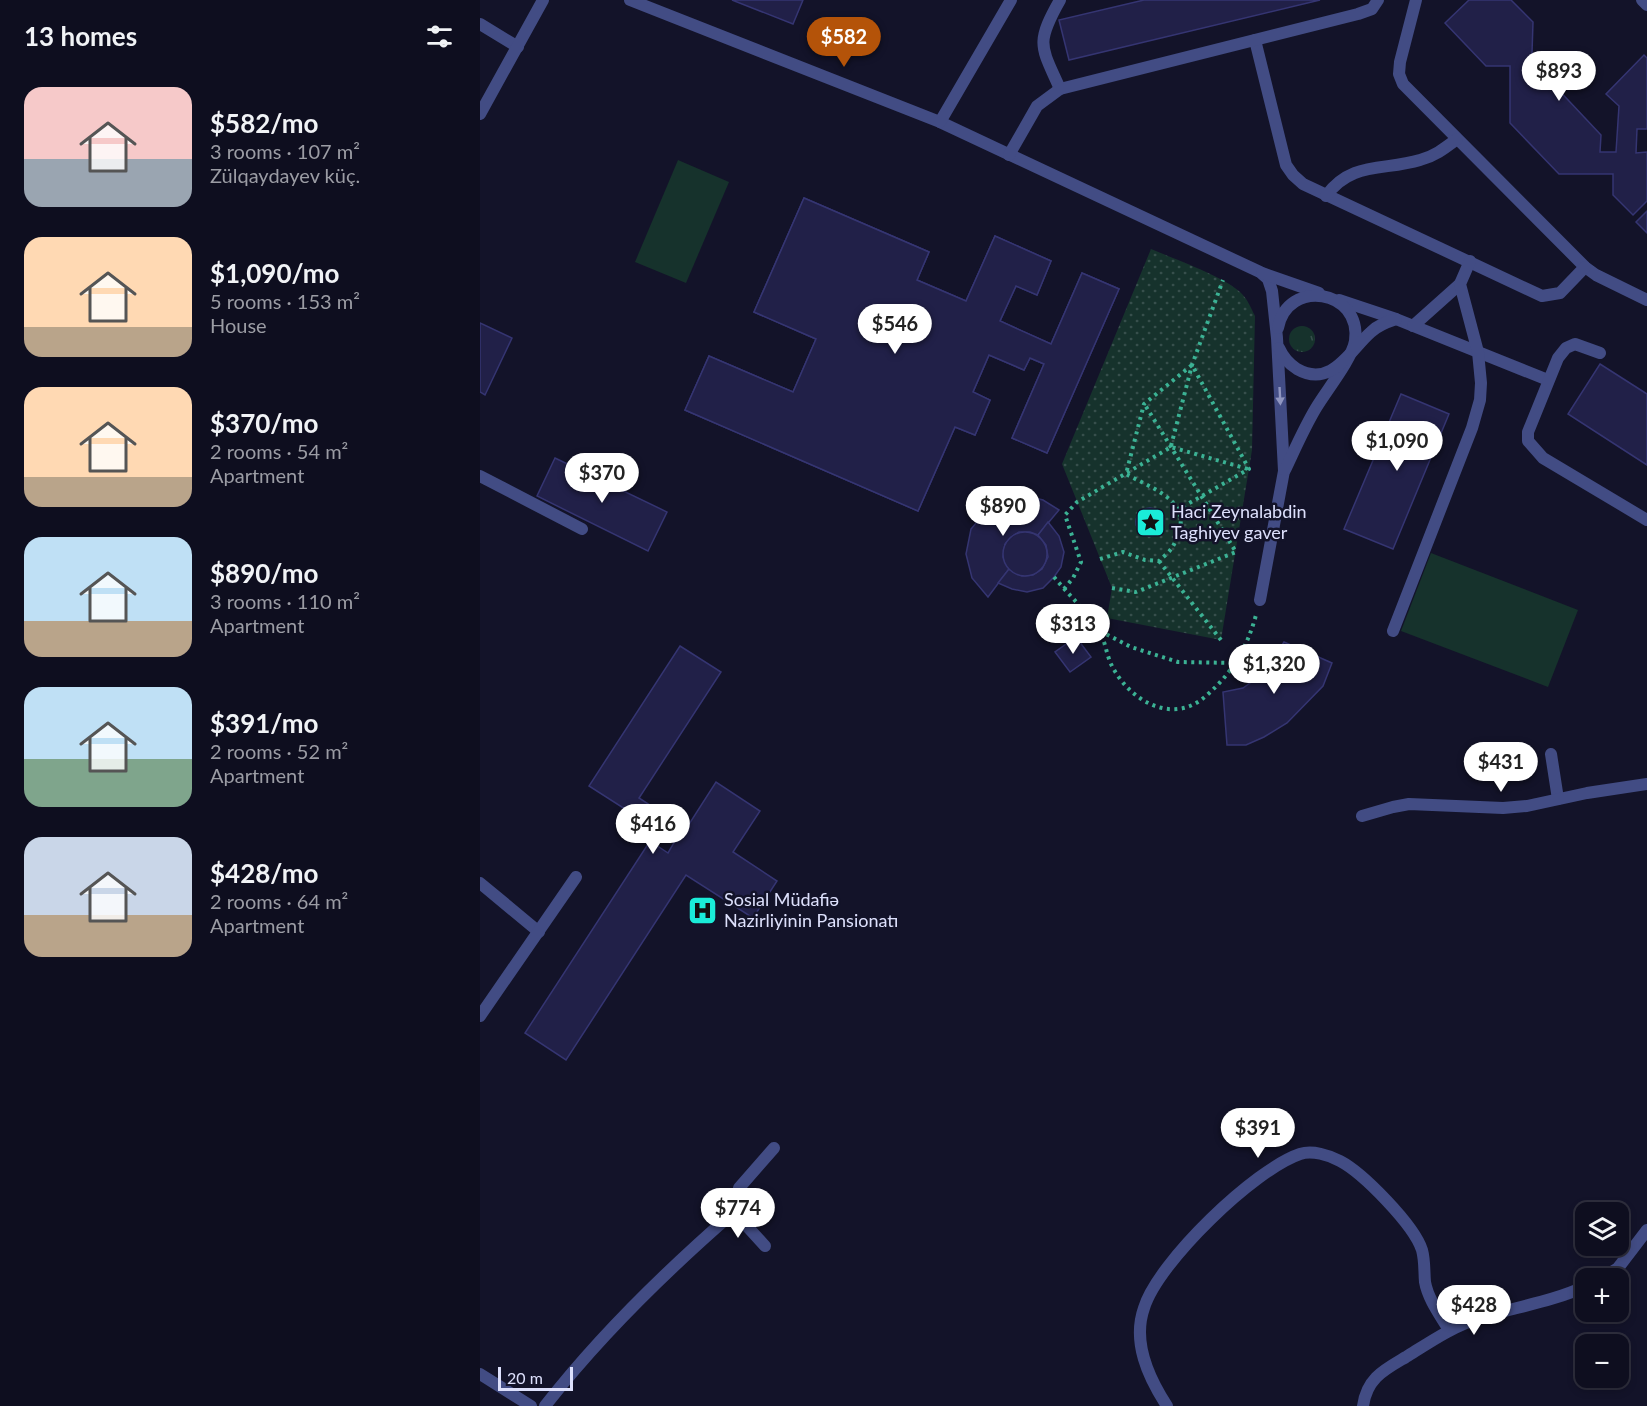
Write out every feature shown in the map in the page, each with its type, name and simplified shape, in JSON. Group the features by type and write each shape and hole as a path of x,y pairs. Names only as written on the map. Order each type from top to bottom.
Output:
{"street":[{"path":"480,114 543,0"},
{"path":"630,0 940,122 1260,272 1396,319 1548,380"},
{"path":"940,122 1011,0"},
{"path":"1060,0 1048,20 1043,35 1043,50 1060,89"},
{"path":"1009,155 1037,106 1060,89 1358,14 1372,9 1378,0"},
{"path":"1416,0 1399,74 1403,84 1585,267 1596,275 1647,300"},
{"path":"1642,0 1647,5"},
{"path":"480,24 518,47"},
{"path":"1255,40 1286,165 1293,176 1303,184 1542,296 1553,296 1560,293 1585,267"},
{"path":"1326,196 1335,183 1354,172 1419,161 1440,152 1457,139"},
{"path":"1413,326 1460,284 1470,261"},
{"path":"1260,272 1268,279 1272,291 1277,338 1284,471 1260,600"},
{"path":"1393,631 1472,428 1480,400 1478,352 1460,284"},
{"path":"1284,471 1314,411 1348,357 1354,344 1356,330 1352,317 1344,306 1333,298 1319,295 1306,296 1293,302 1284,312 1278,324 1277,338 1280,351 1288,362 1299,370 1313,374 1327,373 1339,366 1348,357 1370,332 1396,319"},
{"path":"1600,353 1575,344 1566,348 1558,358 1548,380 1528,432 1528,441 1533,449 1544,458 1647,520"},
{"path":"480,476 582,529"},
{"path":"1551,754 1558,799"},
{"path":"1362,816 1409,804 1503,808 1527,806 1587,793 1647,784"},
{"path":"480,1016 576,877"},
{"path":"480,883 539,932"},
{"path":"545,1406 616,1322 670,1267 734,1212 740,1188 774,1148"},
{"path":"1167,1406 1143,1361 1140,1333 1144,1308 1155,1285 1201,1228 1261,1175 1302,1153 1320,1153 1339,1160 1360,1175 1407,1224 1422,1250 1425,1282 1431,1299 1449,1330"},
{"path":"734,1212 765,1246"},
{"path":"1618,1268 1647,1230"},
{"path":"1363,1406 1365,1395 1373,1379 1449,1330 1477,1318 1575,1291"},
{"path":"480,1374 514,1402 531,1406"}],"path":[{"path":"1064,589 1074,578 1081,562 1065,515 1077,502 1171,447 1192,366 1223,280"},
{"path":"1126,474 1144,404 1192,366"},
{"path":"1192,366 1249,469"},
{"path":"1112,588 1136,592 1236,552 1144,404"},
{"path":"1171,447 1249,469"},
{"path":"1179,509 1249,469"},
{"path":"1126,474 1170,499 1179,509 1182,522 1173,548 1159,561"},
{"path":"1100,560 1123,552 1145,560 1159,561 1221,640"},
{"path":"1054,577 1099,631 1112,665 1124,683 1150,705 1166,710 1183,708 1201,701 1220,684 1237,663 1247,644 1260,600"},
{"path":"1099,631 1131,647 1178,662 1237,663"}],"green space":[{"path":"678,160 729,182 686,283 635,262"},
{"path":"1151,249 1232,286 1245,297 1255,316 1252,450 1221,640 1107,618 1112,588 1062,464"},
{"path":"1302,326 1312,329 1315,339 1312,349 1302,352 1292,349 1289,339 1292,329"},
{"path":"1431,553 1578,610 1548,687 1401,631"}],"building":[{"path":"732,0 803,0 793,24"},
{"path":"1144,0 1320,0 1069,60 1059,20"},
{"path":"1469,0 1511,0 1533,22 1531,84 1553,84 1601,135 1600,152 1616,152 1619,106 1606,94 1644,55 1647,58 1647,129 1637,129 1636,153 1647,152 1647,201 1633,215 1613,195 1613,174 1559,174 1510,123 1510,66 1486,66 1445,23"},
{"path":"804,198 929,252 917,280 966,301 995,236 1051,261 1037,295 1016,286 1000,321 1051,344 1082,273 1119,289 1047,453 1012,438 1044,364 1030,358 1024,370 989,355 973,392 990,400 975,435 955,427 918,511 685,410 709,356 793,392 816,339 754,312","holes":["869,316 945,349 914,418 938,427 928,451 829,408"]},
{"path":"804,198 929,252 917,280 966,301 995,236 1051,261 1037,295 1016,286 1000,321 1051,344 1082,273 1119,289 1047,453 1012,438 1044,364 1030,358 1024,370 989,355 973,392 990,400 975,435 955,427 918,511 685,410 709,356 793,392 816,339 754,312"},
{"path":"1647,211 1647,233 1636,222"},
{"path":"480,323 512,338 485,395 480,392"},
{"path":"1600,364 1647,394 1647,465 1568,414"},
{"path":"1401,394 1449,414 1393,549 1344,529"},
{"path":"555,458 667,512 648,551 537,496"},
{"path":"1031,497 1043,500 1059,510 1038,535 1019,532 1005,544 1003,557 1009,569 988,597 972,578 966,554 971,529 987,510 1009,499"},
{"path":"1150,508 1160,512 1164,522 1160,532 1150,536 1140,532 1136,522 1140,512"},
{"path":"1048,522 1059,536 1064,552 1061,567 1054,577 1043,588 1027,592 998,583 1009,569 1022,576 1033,575 1042,569 1048,557 1046,545 1038,535"},
{"path":"1025,532 1041,538 1047,554 1041,570 1025,576 1009,570 1003,554 1009,538"},
{"path":"1076,637 1091,657 1070,672 1055,652"},
{"path":"1284,642 1332,663 1323,686 1287,723 1246,745 1227,745 1223,692 1243,688 1257,678 1270,664"},
{"path":"680,646 721,672 639,798 686,829 716,782 760,811 733,852 777,881 753,918 686,875 566,1060 525,1033 650,841 668,853 675,841 589,786"}],"place":[{"name":"Haci Zeynalabdin Taghiyev gaver","path":"1150,522"},
{"name":"Sosial Müdafiə Nazirliyinin Pansionatı","path":"703,910"}]}
